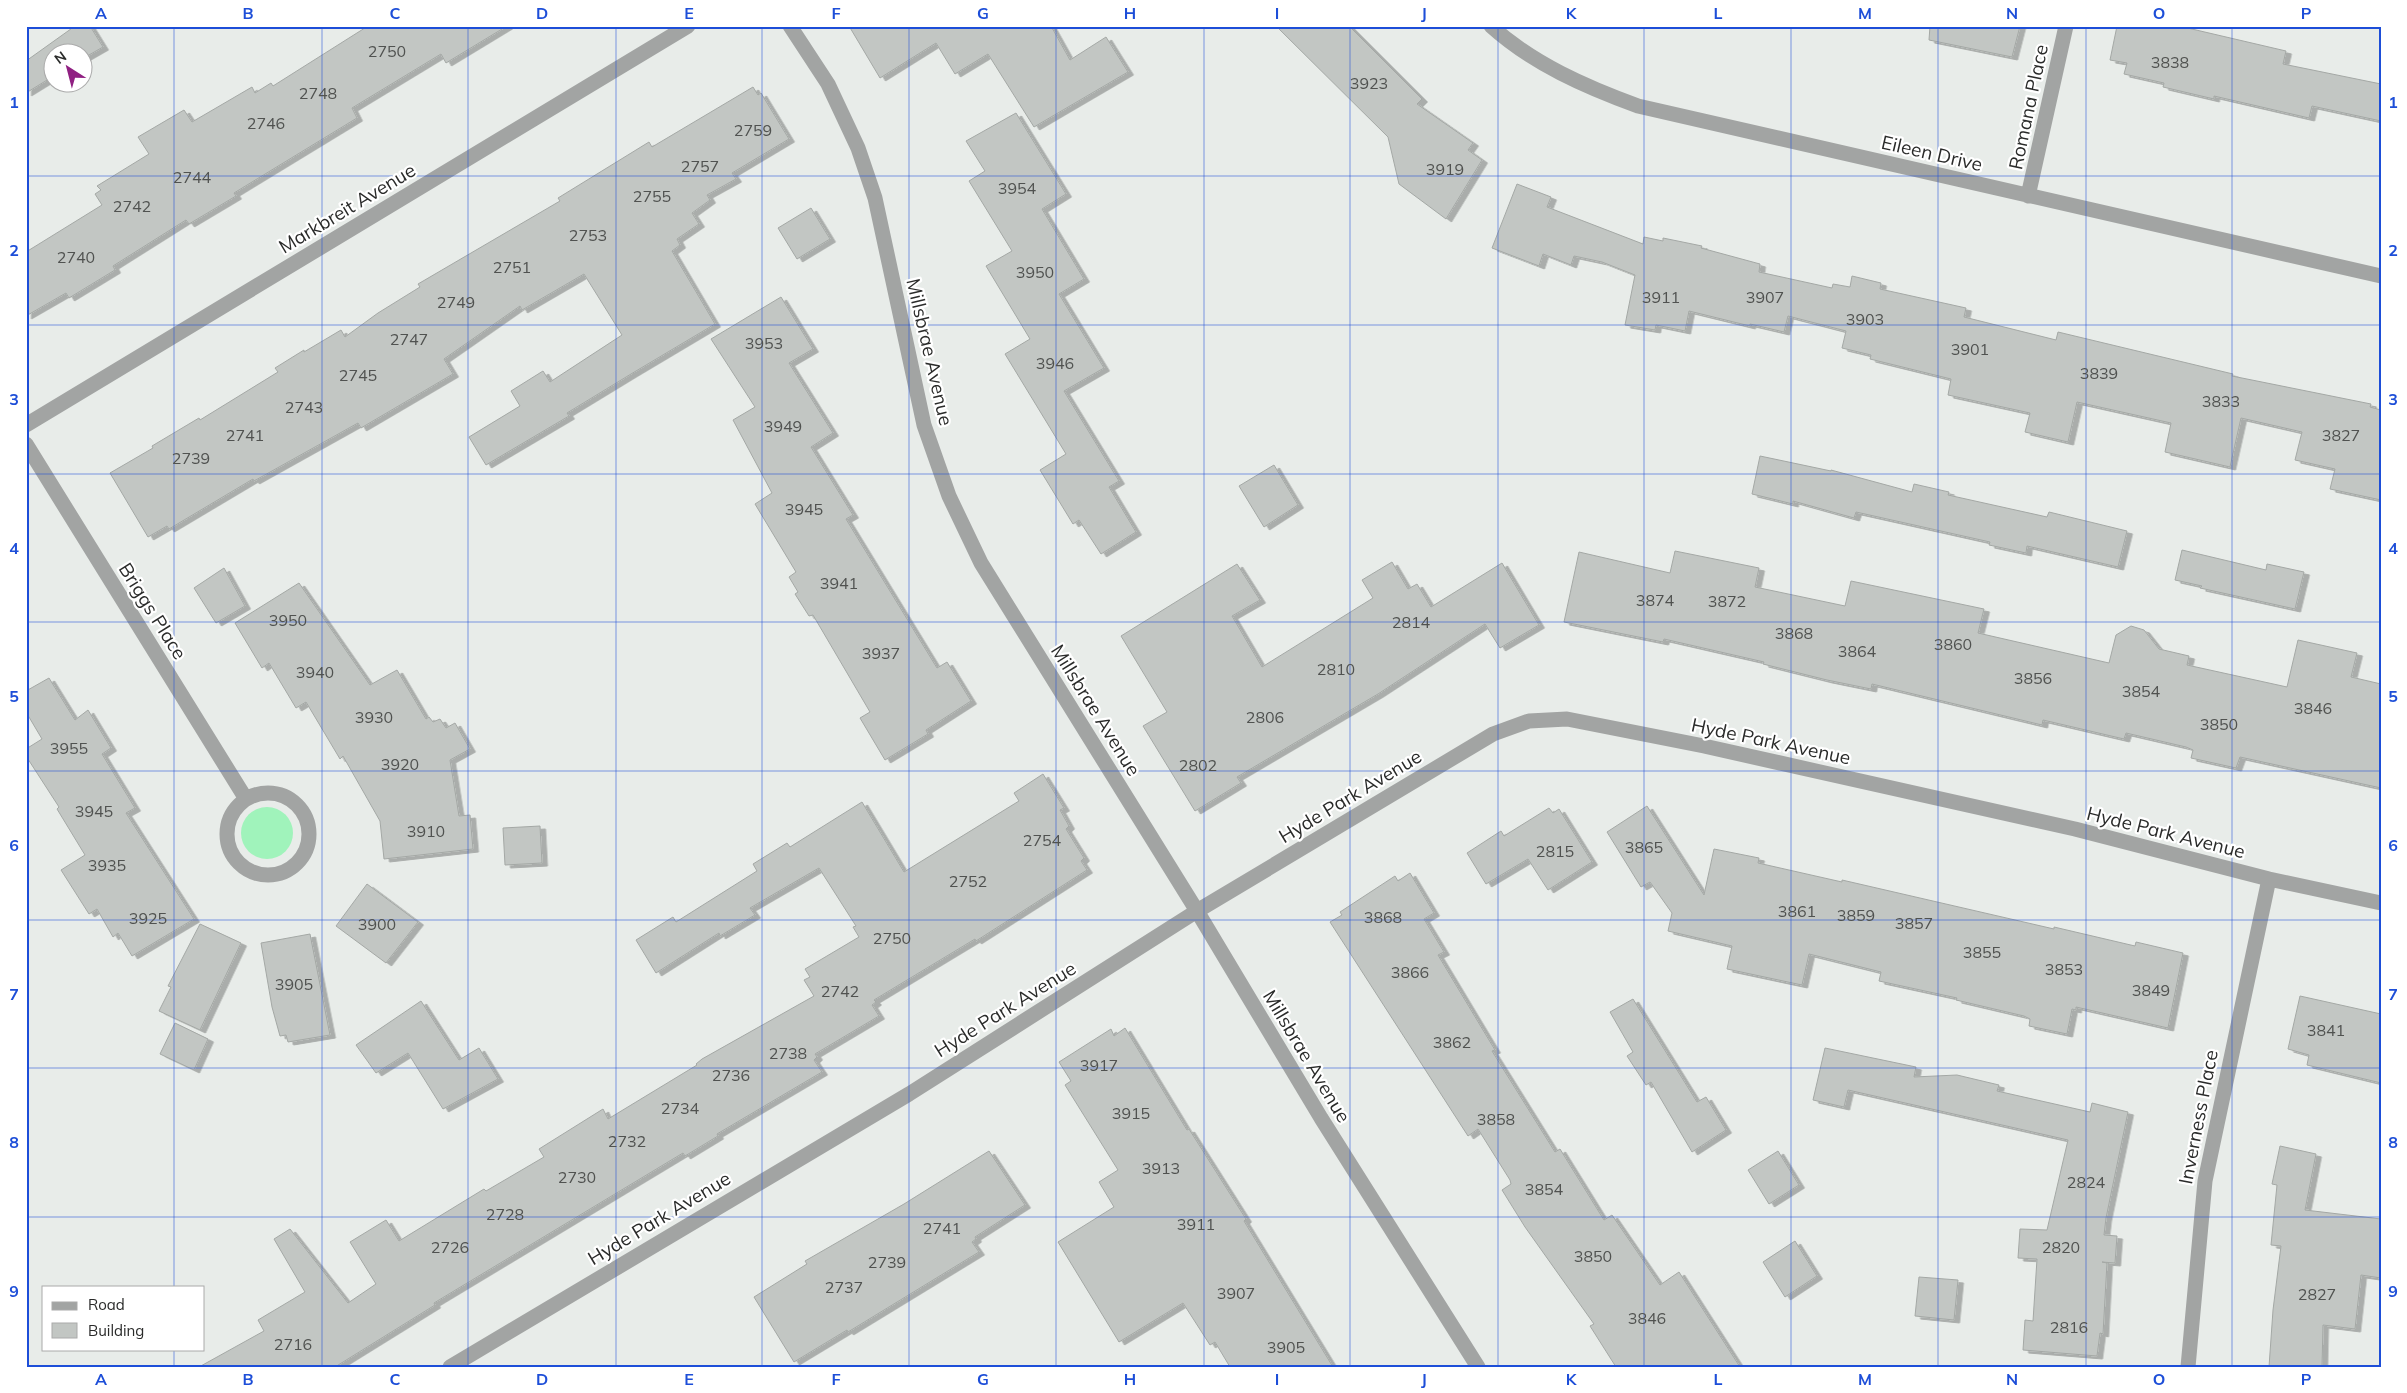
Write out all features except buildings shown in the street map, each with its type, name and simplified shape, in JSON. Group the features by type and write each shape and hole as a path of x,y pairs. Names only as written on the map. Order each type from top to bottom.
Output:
{"street":[{"name":"Markbreit Avenue","path":"26,425 688,26"},
{"name":"Millsbrae Avenue","path":"790,26 828,84 858,148 875,198 924,425 949,496 981,563 1196,911 1321,1118 1478,1367"},
{"name":"Eileen Drive","path":"1491,26 1540,62 1587,87 1638,106 2381,276"},
{"name":"Romana Place","path":"2028,196 2066,26"},
{"name":"Briggs Place","path":"26,444 246,799"},
{"name":"Hyde Park Avenue","path":"450,1367 909,1094 1196,911 1493,734 1529,721 1567,718 1704,746 2075,829 2269,879 2381,904"},
{"path":"259,794 279,795 297,804 305,815 309,828 308,841 303,854 295,864 284,872 257,873 244,867 235,858 229,846 227,833 230,820 236,808 246,799 259,794"},
{"name":"Inverness Place","path":"2188,1367 2205,1181 2269,879"}],"green space":[{"path":"262,807 272,807 286,814 293,828 293,838 286,852 272,859 262,859 252,855 245,848 241,838 241,828 245,818 252,811"}]}
